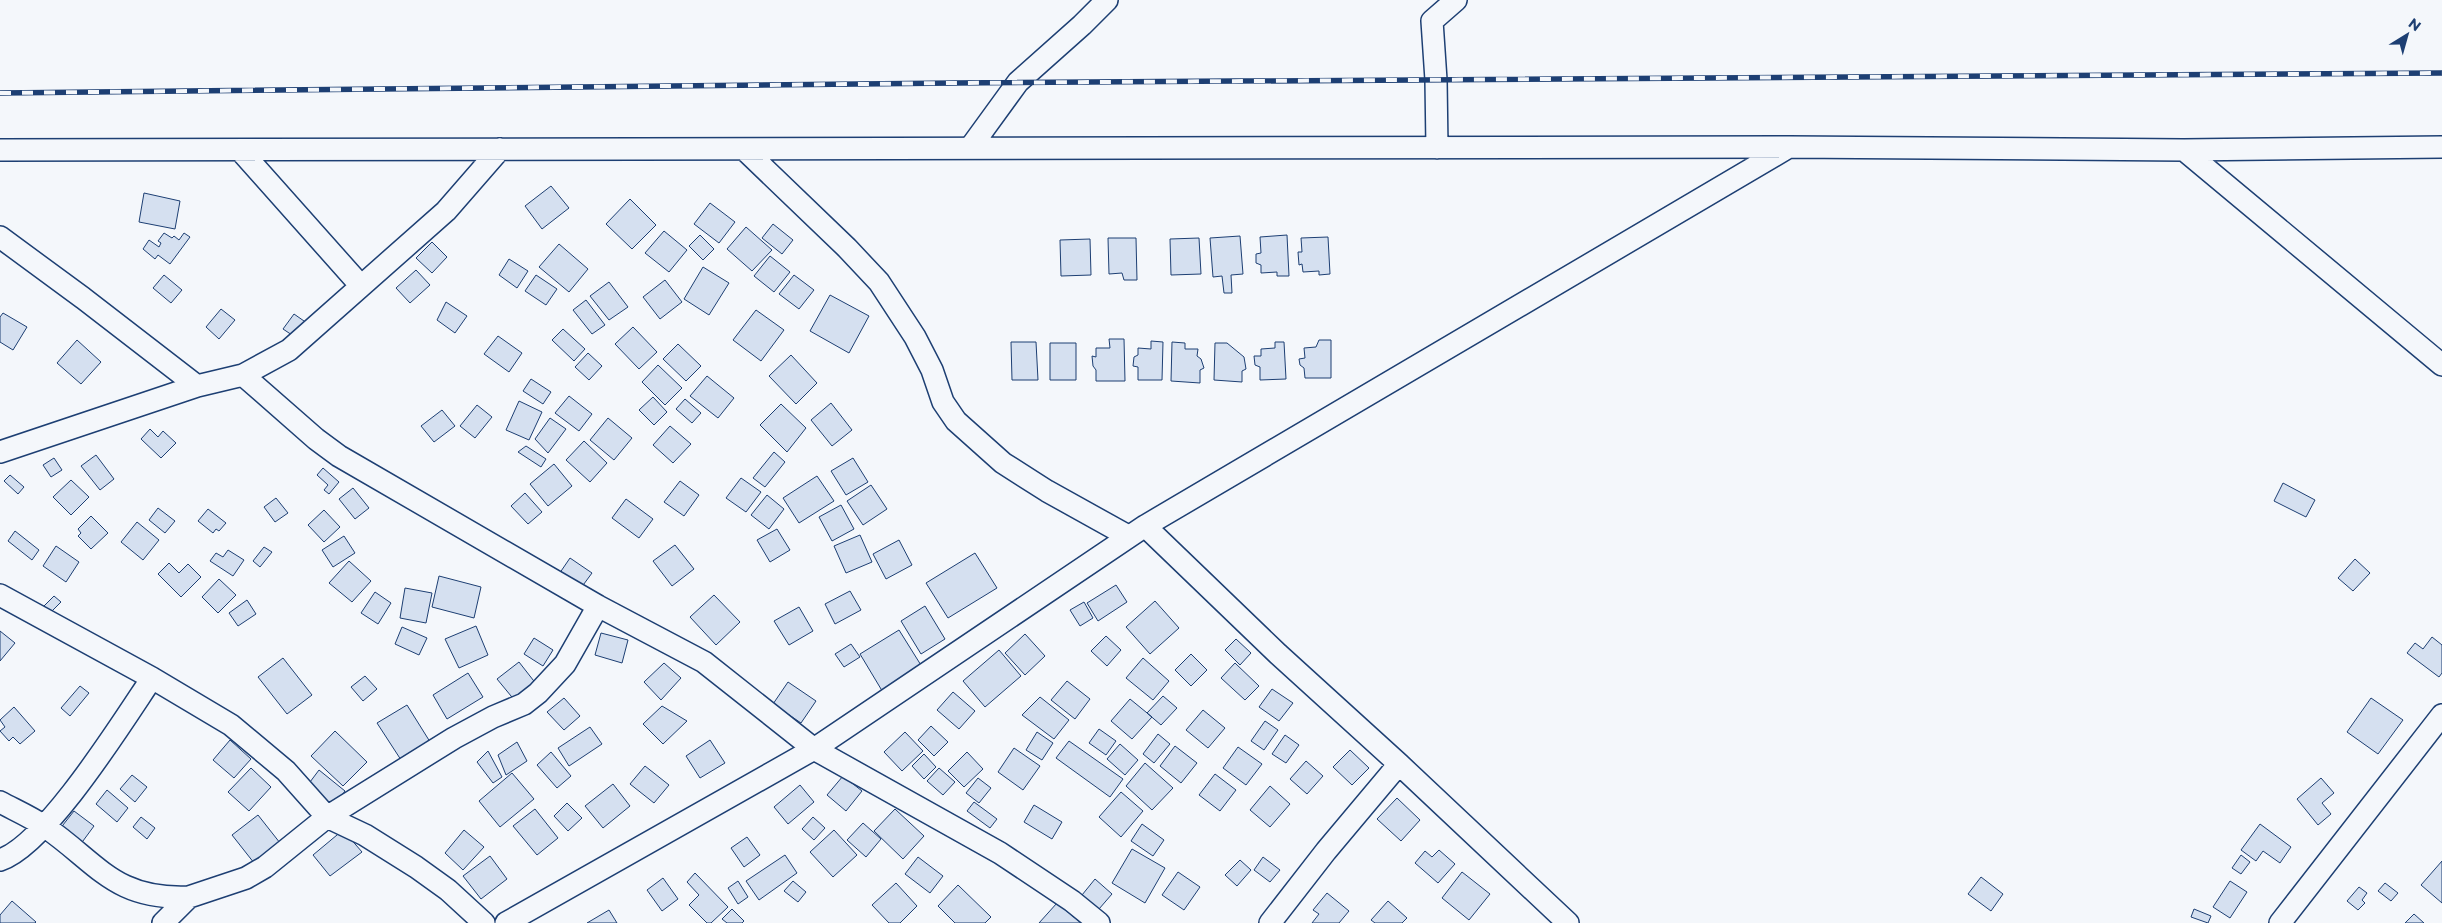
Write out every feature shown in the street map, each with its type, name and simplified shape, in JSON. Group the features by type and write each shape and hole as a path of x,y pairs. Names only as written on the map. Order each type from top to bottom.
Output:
{"street":[{"path":"970,148 1018,82 1107,0"},
{"path":"1437,148 1436,80 1432,21 1456,0"},
{"path":"506,923 814,749 1136,531 1790,147"},
{"path":"0,150 1790,147 2184,150 2442,147"},
{"path":"0,452 197,386 243,375 289,350 446,211 500,149"},
{"path":"240,150 361,286"},
{"path":"745,150 847,248 878,282 915,337 932,370 943,402 956,422 1003,464 1047,491 1136,531 1278,654 1399,764 1568,923"},
{"path":"2184,150 2442,365"},
{"path":"0,237 84,298 197,386"},
{"path":"243,375 316,439 339,456 598,606 704,662 814,749 1000,852 1072,901 1099,923"},
{"path":"0,595 152,678 231,725 286,771 327,817 364,835 416,867 448,890 484,923"},
{"path":"0,802 44,826 102,875 135,891 165,898 189,897 246,878 265,867 327,817 454,738 531,699 566,664 598,606"},
{"path":"0,860 11,856 44,826 100,754 152,678"},
{"path":"2280,923 2442,715"},
{"path":"1270,923 1326,851 1399,764"},
{"path":"163,923 189,897"}],"building":[{"path":"551,186 569,208 542,229 525,206"},
{"path":"144,193 180,201 175,229 139,222"},
{"path":"630,199 656,225 632,249 606,224"},
{"path":"710,203 735,222 719,243 694,224"},
{"path":"773,224 793,240 782,254 762,238"},
{"path":"746,227 772,250 752,271 727,249"},
{"path":"664,231 687,250 669,272 645,253"},
{"path":"164,233 172,238 174,236 179,240 184,233 190,237 170,264 158,255 155,259 143,249 149,240 159,247 161,243 158,241"},
{"path":"700,235 714,249 703,260 689,246"},
{"path":"1287,235 1289,276 1277,276 1277,272 1261,273 1261,265 1256,263 1256,254 1261,253 1260,237"},
{"path":"1240,236 1243,274 1231,275 1232,293 1224,293 1222,276 1213,277 1210,238"},
{"path":"1328,237 1330,274 1319,275 1319,271 1303,272 1302,264 1299,265 1298,252 1302,252 1301,238"},
{"path":"1108,238 1136,238 1137,280 1124,280 1122,273 1109,274"},
{"path":"1199,238 1201,274 1171,275 1170,239"},
{"path":"1090,239 1091,275 1061,276 1060,240"},
{"path":"432,242 447,257 432,273 416,258"},
{"path":"559,244 588,269 569,292 539,267"},
{"path":"770,256 790,272 774,292 754,276"},
{"path":"509,259 528,271 517,288 499,275"},
{"path":"703,267 729,283 709,315 684,299"},
{"path":"416,270 430,285 410,303 396,288"},
{"path":"164,275 182,290 171,303 153,288"},
{"path":"536,275 557,289 546,305 525,291"},
{"path":"794,275 814,290 799,309 779,294"},
{"path":"665,280 682,302 660,319 643,297"},
{"path":"609,282 628,307 609,320 590,296"},
{"path":"830,295 869,316 849,353 810,331"},
{"path":"586,300 605,325 592,334 573,310"},
{"path":"446,302 467,316 455,333 437,320"},
{"path":"221,309 235,320 219,339 206,327"},
{"path":"756,310 784,330 761,361 733,340"},
{"path":"3,313 27,327 13,350 0,342 0,317"},
{"path":"294,314 314,328 304,343 283,329"},
{"path":"633,327 657,352 639,369 615,344"},
{"path":"563,329 585,349 574,361 552,340"},
{"path":"498,336 522,353 509,372 484,354"},
{"path":"1109,339 1124,339 1125,381 1096,381 1096,370 1093,366 1092,356 1096,357 1096,348 1110,348"},
{"path":"77,340 101,362 81,384 57,363"},
{"path":"1319,340 1331,340 1331,378 1305,378 1304,368 1300,365 1299,359 1305,358 1304,348 1316,347"},
{"path":"1151,341 1163,342 1162,380 1138,380 1138,367 1133,366 1134,357 1138,355 1138,348 1151,349"},
{"path":"1011,342 1036,342 1038,380 1012,380"},
{"path":"1172,342 1185,343 1185,349 1198,349 1197,356 1201,359 1204,368 1200,370 1200,383 1171,381"},
{"path":"1275,342 1284,342 1286,379 1260,380 1260,367 1255,365 1254,356 1261,356 1261,349 1275,348"},
{"path":"1050,343 1076,343 1076,380 1050,380"},
{"path":"1215,343 1227,343 1244,357 1246,369 1242,371 1242,382 1214,380"},
{"path":"678,344 701,366 686,381 663,359"},
{"path":"588,353 602,366 589,380 575,367"},
{"path":"791,355 817,383 796,404 769,376"},
{"path":"658,365 682,388 665,405 642,382"},
{"path":"707,376 734,398 718,418 690,396"},
{"path":"531,379 551,392 543,404 523,391"},
{"path":"569,396 592,414 579,431 555,413"},
{"path":"653,397 667,412 654,425 639,410"},
{"path":"685,399 701,413 692,423 676,409"},
{"path":"519,401 542,412 529,440 506,430"},
{"path":"831,403 852,430 832,446 811,420"},
{"path":"781,404 806,428 787,452 760,425"},
{"path":"477,405 492,417 475,438 460,426"},
{"path":"442,410 455,426 434,442 421,426"},
{"path":"550,418 566,429 548,453 535,439"},
{"path":"608,418 632,438 614,460 590,440"},
{"path":"670,426 691,444 673,463 653,445"},
{"path":"150,429 158,437 163,431 176,443 161,458 141,439"},
{"path":"584,441 607,463 590,482 566,460"},
{"path":"526,446 546,459 541,467 518,452"},
{"path":"774,452 785,462 765,487 753,478"},
{"path":"96,455 114,479 100,490 81,466"},
{"path":"54,458 62,470 51,477 43,465"},
{"path":"853,458 868,482 846,495 831,471"},
{"path":"554,464 572,486 548,506 530,484"},
{"path":"323,468 339,482 329,494 324,490 328,485 317,475"},
{"path":"10,475 24,487 18,494 4,481"},
{"path":"817,476 834,501 799,523 783,498"},
{"path":"741,478 761,492 746,512 726,498"},
{"path":"71,480 89,497 71,515 53,497"},
{"path":"680,481 699,495 684,516 664,502"},
{"path":"2283,483 2315,500 2306,517 2274,501"},
{"path":"871,485 887,509 863,525 847,501"},
{"path":"353,488 369,508 355,519 339,499"},
{"path":"525,493 542,512 528,524 511,506"},
{"path":"767,495 784,509 769,529 751,515"},
{"path":"276,498 288,513 275,522 264,507"},
{"path":"626,499 653,519 639,538 612,518"},
{"path":"841,505 854,529 832,541 819,517"},
{"path":"158,508 175,521 165,533 149,520"},
{"path":"208,509 226,523 219,531 216,529 213,533 198,521"},
{"path":"324,510 340,527 324,542 308,525"},
{"path":"91,516 108,533 91,549 78,536 81,533 78,529"},
{"path":"137,522 159,540 143,560 121,542"},
{"path":"777,529 790,550 770,562 757,540"},
{"path":"15,531 39,550 32,560 8,541"},
{"path":"860,535 872,562 846,573 834,546"},
{"path":"344,536 355,553 333,567 322,550"},
{"path":"899,540 912,565 886,579 873,554"},
{"path":"675,545 694,569 672,586 653,561"},
{"path":"56,546 79,562 66,582 43,566"},
{"path":"264,547 272,552 260,567 253,561"},
{"path":"228,550 244,560 233,576 210,561 216,553 223,557"},
{"path":"975,553 997,588 948,618 926,583"},
{"path":"570,558 592,573 578,592 557,577"},
{"path":"2355,559 2370,573 2353,591 2338,578"},
{"path":"349,561 371,581 352,602 329,583"},
{"path":"169,563 179,573 188,564 201,577 181,597 158,574"},
{"path":"439,576 481,587 474,618 432,607"},
{"path":"219,579 236,595 218,613 202,597"},
{"path":"1116,585 1127,602 1098,621 1087,603"},
{"path":"405,588 432,593 426,623 400,618"},
{"path":"850,591 861,610 835,624 825,604"},
{"path":"375,592 391,603 378,624 361,613"},
{"path":"714,595 740,622 716,645 690,617"},
{"path":"54,596 61,602 50,613 44,606"},
{"path":"247,600 256,614 238,626 229,613"},
{"path":"1155,601 1179,628 1150,654 1126,627"},
{"path":"1084,602 1093,618 1080,626 1070,610"},
{"path":"925,606 945,639 921,654 901,621"},
{"path":"799,607 813,631 789,645 774,621"},
{"path":"476,626 488,655 459,668 445,639"},
{"path":"402,627 427,638 419,655 395,644"},
{"path":"899,630 924,670 884,694 860,654"},
{"path":"0,631 15,643 0,661"},
{"path":"601,633 628,640 622,663 595,655"},
{"path":"1025,634 1045,656 1025,675 1005,653"},
{"path":"1106,636 1121,650 1107,666 1091,651"},
{"path":"2432,637 2442,645 2442,673 2439,677 2407,653 2415,643 2423,649"},
{"path":"534,638 553,650 543,666 524,654"},
{"path":"1236,639 1251,653 1240,665 1225,650"},
{"path":"851,644 860,657 844,667 835,654"},
{"path":"999,650 1021,676 985,707 963,681"},
{"path":"1191,654 1207,670 1191,686 1175,670"},
{"path":"283,658 312,695 287,714 258,677"},
{"path":"1143,658 1169,681 1153,700 1126,678"},
{"path":"519,662 537,685 516,702 497,679"},
{"path":"664,663 681,678 661,700 644,682"},
{"path":"1235,663 1259,686 1245,700 1221,678"},
{"path":"468,673 483,697 447,719 433,695"},
{"path":"365,676 377,689 363,701 351,687"},
{"path":"1067,681 1090,699 1075,719 1051,700"},
{"path":"788,682 816,701 801,723 773,704"},
{"path":"80,686 89,693 70,716 61,708"},
{"path":"1272,689 1293,703 1279,721 1259,707"},
{"path":"953,692 975,711 959,729 937,710"},
{"path":"1163,696 1177,708 1161,725 1147,713"},
{"path":"1040,697 1069,720 1054,739 1022,715"},
{"path":"564,698 580,716 564,730 547,712"},
{"path":"2371,698 2403,720 2378,754 2347,732"},
{"path":"1130,699 1152,717 1132,739 1111,721"},
{"path":"407,705 432,745 403,763 377,723"},
{"path":"662,706 687,721 663,744 643,724"},
{"path":"14,707 35,731 20,744 13,737 9,741 0,731 5,727 0,720"},
{"path":"1203,710 1225,728 1208,748 1186,730"},
{"path":"1265,721 1278,730 1264,750 1251,741"},
{"path":"931,726 948,742 934,756 918,740"},
{"path":"590,727 602,744 569,766 558,748"},
{"path":"1099,729 1116,741 1106,755 1089,743"},
{"path":"335,731 367,762 343,786 311,756"},
{"path":"905,732 923,751 902,771 884,752"},
{"path":"1037,732 1053,743 1042,760 1026,750"},
{"path":"1158,734 1170,744 1154,763 1143,754"},
{"path":"1285,735 1299,745 1286,763 1272,754"},
{"path":"230,740 251,759 234,778 213,760"},
{"path":"710,740 725,763 700,778 686,756"},
{"path":"1069,741 1123,779 1110,797 1056,758"},
{"path":"517,742 527,761 506,775 498,755"},
{"path":"1120,744 1138,760 1125,775 1107,759"},
{"path":"1175,746 1197,763 1181,783 1160,766"},
{"path":"1238,747 1262,764 1246,785 1223,768"},
{"path":"1014,748 1040,766 1023,790 998,772"},
{"path":"1350,750 1369,768 1352,785 1333,767"},
{"path":"488,751 502,777 493,783 477,762"},
{"path":"551,752 571,776 557,788 537,765"},
{"path":"967,752 983,769 964,787 948,771"},
{"path":"924,754 936,767 924,779 912,766"},
{"path":"1306,761 1323,776 1307,794 1290,779"},
{"path":"1145,763 1173,788 1152,810 1126,786"},
{"path":"645,766 669,785 654,803 630,784"},
{"path":"251,768 271,787 249,811 228,792"},
{"path":"939,768 955,782 943,795 927,781"},
{"path":"319,770 345,791 333,807 307,786"},
{"path":"512,773 534,799 500,827 479,801"},
{"path":"1215,774 1236,790 1220,811 1199,795"},
{"path":"132,775 147,787 135,802 120,789"},
{"path":"843,776 862,791 846,811 827,795"},
{"path":"978,778 991,788 979,803 966,793"},
{"path":"2321,778 2334,793 2322,803 2331,814 2318,825 2297,799"},
{"path":"613,784 630,806 603,828 585,806"},
{"path":"800,785 814,802 788,824 774,807"},
{"path":"1270,786 1290,804 1270,827 1250,810"},
{"path":"107,790 128,808 117,822 96,804"},
{"path":"1121,792 1143,811 1121,837 1099,817"},
{"path":"1397,798 1420,820 1401,841 1377,819"},
{"path":"974,802 997,819 990,828 967,811"},
{"path":"567,803 582,818 568,831 554,816"},
{"path":"1034,805 1062,822 1052,839 1024,822"},
{"path":"535,809 558,838 537,855 513,826"},
{"path":"895,809 924,836 903,859 874,831"},
{"path":"74,811 94,826 80,845 59,830"},
{"path":"258,815 284,848 258,868 232,835"},
{"path":"141,817 155,828 147,839 133,827"},
{"path":"813,817 825,828 814,840 802,829"},
{"path":"863,823 881,839 866,857 847,840"},
{"path":"1142,824 1164,840 1153,856 1131,841"},
{"path":"2260,824 2291,847 2280,863 2263,851 2256,861 2241,850"},
{"path":"343,830 362,852 330,876 313,855"},
{"path":"464,830 484,847 463,870 445,853"},
{"path":"834,830 857,855 833,877 810,852"},
{"path":"747,837 760,855 744,867 731,848"},
{"path":"1132,849 1165,868 1145,903 1112,883"},
{"path":"1439,850 1455,864 1438,883 1415,863 1425,851 1432,857"},
{"path":"785,855 797,873 759,900 746,881"},
{"path":"2241,855 2250,862 2241,874 2232,868"},
{"path":"490,856 507,879 481,899 463,876"},
{"path":"918,857 943,876 930,893 905,874"},
{"path":"1263,857 1280,870 1270,882 1254,870"},
{"path":"1240,860 1251,870 1237,886 1225,875"},
{"path":"2442,861 2442,903 2421,885"},
{"path":"1178,872 1200,887 1184,910 1162,895"},
{"path":"1462,872 1490,894 1469,920 1442,898"},
{"path":"695,873 728,907 711,923 707,923 689,905 699,895 687,882"},
{"path":"1981,877 2003,894 1991,911 1968,894"},
{"path":"663,878 678,899 662,911 647,890"},
{"path":"1095,879 1112,894 1099,909 1082,895"},
{"path":"738,881 748,897 738,904 728,888"},
{"path":"793,881 806,892 798,902 784,891"},
{"path":"2230,881 2247,892 2230,918 2213,907"},
{"path":"896,883 917,906 900,923 889,923 872,905"},
{"path":"2385,883 2398,893 2391,901 2378,891"},
{"path":"958,885 991,917 985,923 955,923 938,906"},
{"path":"2359,887 2367,893 2362,900 2365,903 2358,910 2347,901"},
{"path":"1327,893 1349,911 1339,923 1312,923 1319,914 1313,910"},
{"path":"12,901 36,922 0,923 0,915"},
{"path":"1388,901 1407,918 1402,923 1375,923 1371,920"},
{"path":"1057,903 1081,923 1039,923"},
{"path":"732,909 744,921 742,923 727,923 722,919"},
{"path":"2194,909 2211,916 2208,923 2191,917"},
{"path":"609,910 617,923 587,923"},
{"path":"2414,914 2424,923 2405,923"}],"railway":[{"path":"0,93 954,83 2442,73"}]}
